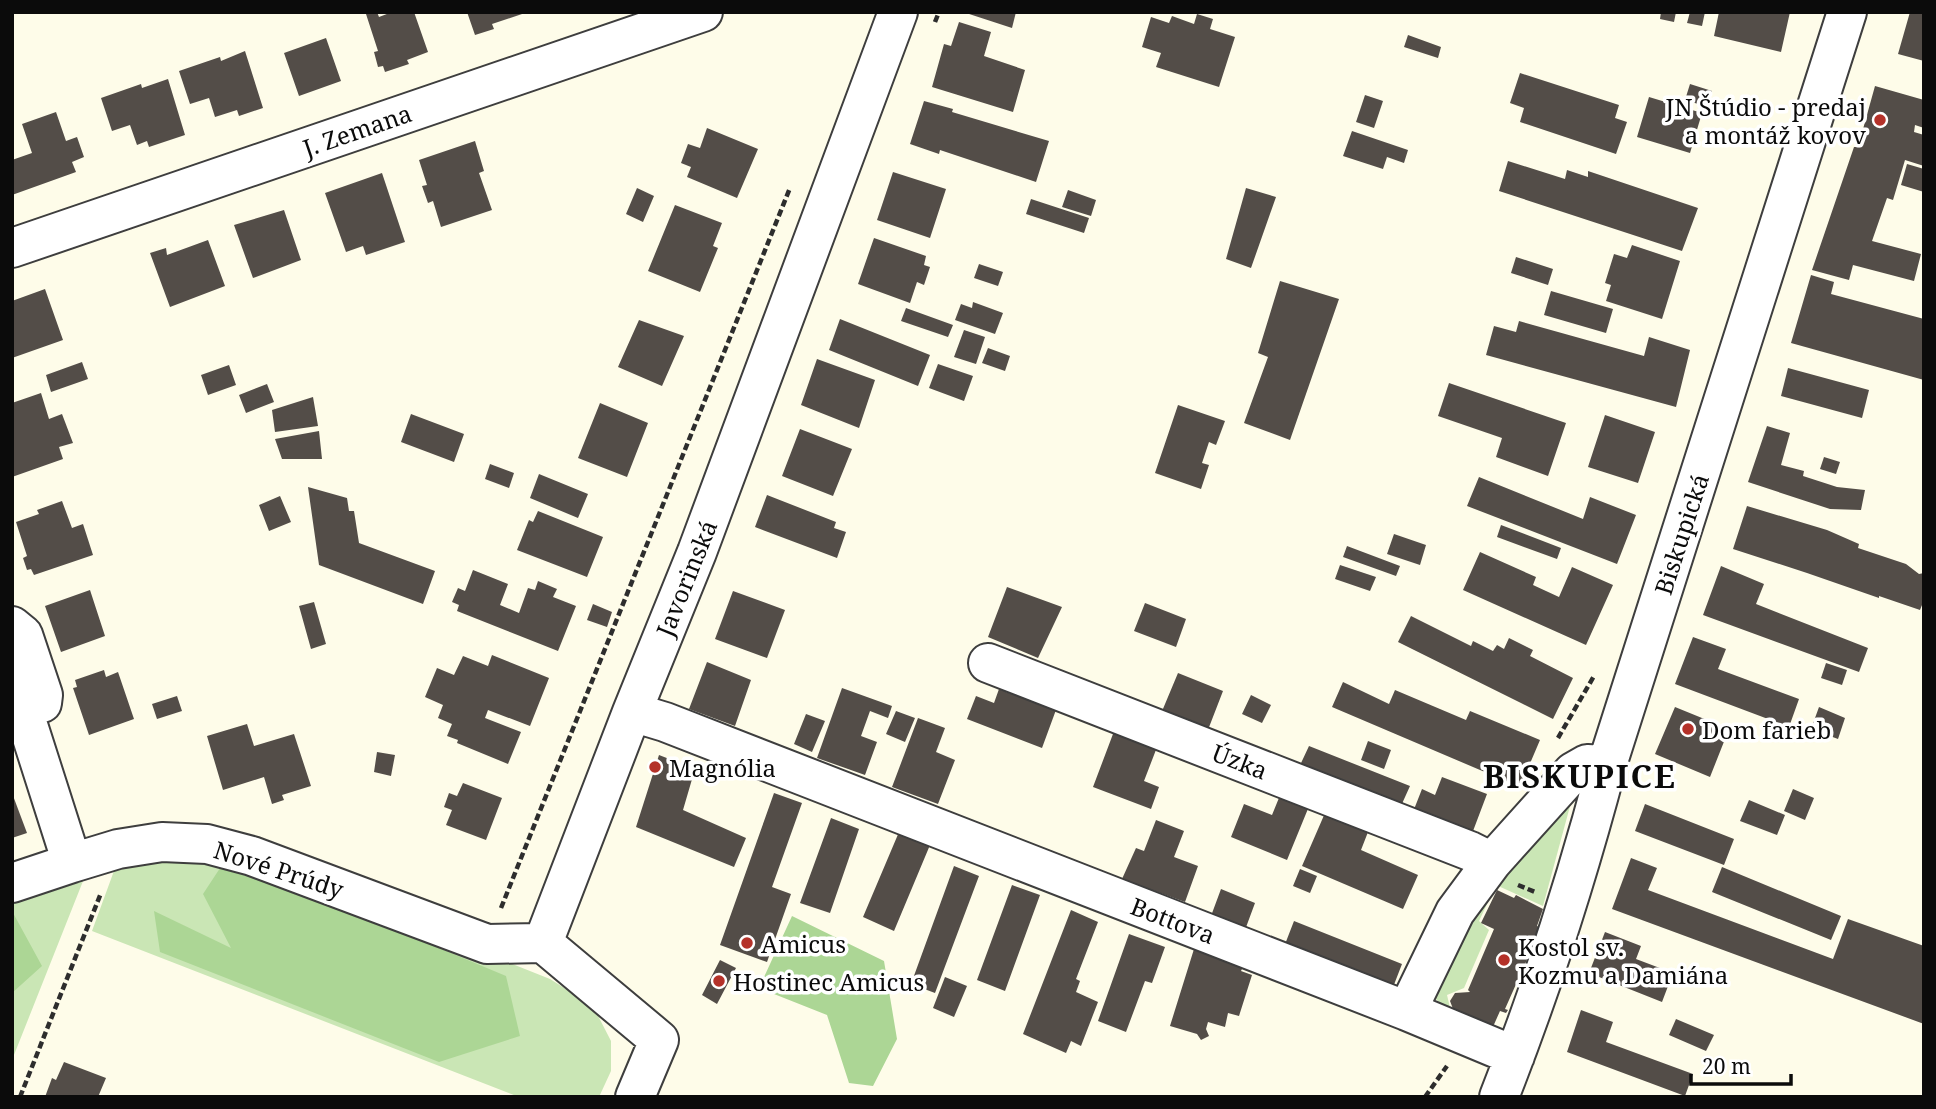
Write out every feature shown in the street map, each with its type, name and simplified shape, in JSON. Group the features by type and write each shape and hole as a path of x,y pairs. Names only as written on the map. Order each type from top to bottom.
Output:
{"street":[{"name":"J. Zemana","path":"12,248 703,12"},
{"name":"Javorinská","path":"543,943 702,539 898,12"},
{"name":"Biskupická","path":"1499,1097 1562,925 1607,765 1846,12"},
{"path":"12,626 23,635 43,695 37,747"},
{"name":"Úzka","path":"988,663 1458,846 1492,862"},
{"path":"12,675 72,863"},
{"name":"Bottova","path":"632,712 664,722 1407,1011"},
{"path":"1515,1056 1407,1011 1455,912 1492,862 1573,772 1587,764 1607,765"},
{"name":"Nové Prúdy","path":"12,883 118,849 162,842 207,844 252,856 487,944 543,943"},
{"path":"543,943 659,1040 635,1097"}],"path":[{"path":"487,944 794,180"},
{"path":"1552,749 1594,677 1598,665"},
{"path":"20,1097 118,849"}],"green space":[{"path":"1579,773 1543,906 1496,885 1479,921 1489,930 1464,988 1447,995 1452,1016 1435,998 1488,879"},
{"path":"222,848 550,979 593,1006 611,1041 611,1071 599,1097 519,1097 92,931 122,849"},
{"path":"226,859 506,976 520,1036 439,1062 160,952 154,911 231,948 203,894"},
{"path":"89,866 12,1060 12,893"},
{"path":"12,911 42,966 12,993"},
{"path":"792,916 884,961 897,1039 873,1086 849,1083 827,1015 759,988"}],"building":[{"path":"377,12 379,17 392,12 414,12 428,52 407,60 409,64 385,72 383,66 378,67 374,52 378,51 366,14"},
{"path":"467,12 525,13 492,24 494,29 475,35"},
{"path":"963,12 1016,12 1012,28"},
{"path":"1661,12 1676,12 1674,22 1660,19"},
{"path":"1690,12 1705,12 1702,26 1687,23"},
{"path":"1719,12 1790,12 1781,52 1714,36"},
{"path":"1910,12 1924,14 1924,61 1898,54"},
{"path":"1197,14 1213,19 1210,29 1235,37 1219,87 1156,67 1161,53 1142,47 1151,17 1169,23 1172,16 1194,24"},
{"path":"959,22 991,32 984,56 1025,70 1013,112 932,87 944,44 951,46"},
{"path":"1408,35 1441,47 1438,58 1404,47"},
{"path":"326,38 341,81 299,96 284,53"},
{"path":"245,51 263,108 239,116 237,110 215,117 209,98 190,104 179,71 220,57 221,61"},
{"path":"1520,73 1619,105 1615,118 1627,122 1616,154 1520,122 1524,108 1510,103"},
{"path":"168,79 185,135 149,147 147,141 137,145 130,125 112,131 101,98 141,84 142,88"},
{"path":"1690,84 1712,91 1708,107 1685,100"},
{"path":"1875,86 1924,100 1924,128 1915,125 1914,132 1924,135 1924,166 1905,160 1893,200 1887,198 1872,241 1921,254 1914,281 1853,265 1849,280 1812,270 1854,147 1858,147"},
{"path":"1365,95 1383,101 1374,128 1356,122"},
{"path":"1649,97 1702,113 1690,153 1637,137"},
{"path":"924,101 1049,141 1036,182 940,150 939,154 910,144"},
{"path":"56,112 66,141 77,137 84,157 72,162 76,172 12,195 12,160 32,153 22,124"},
{"path":"707,128 758,149 737,198 687,177 691,167 681,163 688,144 700,148"},
{"path":"1352,131 1408,150 1404,163 1387,157 1383,169 1343,156"},
{"path":"475,141 484,171 479,173 492,210 441,227 433,201 428,203 422,186 427,185 419,160"},
{"path":"1508,161 1565,179 1567,170 1588,177 1588,171 1698,208 1682,251 1499,191"},
{"path":"1907,164 1924,169 1924,192 1901,185"},
{"path":"893,172 946,189 930,238 877,220"},
{"path":"382,173 405,242 366,255 363,246 346,252 325,193"},
{"path":"637,188 654,196 643,222 626,214"},
{"path":"1246,188 1276,197 1251,268 1226,259"},
{"path":"1068,190 1096,200 1091,216 1062,207"},
{"path":"1031,199 1089,218 1084,233 1026,214"},
{"path":"675,205 722,223 713,246 718,248 700,292 648,271"},
{"path":"284,210 301,260 253,278 234,225"},
{"path":"874,238 926,256 924,265 930,267 924,285 917,282 910,303 858,284"},
{"path":"208,240 225,286 170,307 150,253 166,248 167,255"},
{"path":"1632,245 1680,261 1662,319 1606,301 1611,285 1605,283 1614,254 1627,258"},
{"path":"1516,257 1553,269 1548,285 1511,273"},
{"path":"979,264 1003,272 998,286 974,278"},
{"path":"1811,275 1834,282 1831,294 1924,319 1924,380 1791,343"},
{"path":"1280,281 1339,299 1290,440 1244,423 1268,357 1258,353"},
{"path":"45,289 63,340 12,358 12,301"},
{"path":"1551,291 1613,309 1606,333 1544,315"},
{"path":"973,302 1003,313 995,334 955,320 961,304 972,308"},
{"path":"906,308 953,325 948,337 901,321"},
{"path":"840,319 930,355 918,386 829,350"},
{"path":"639,320 684,336 662,386 618,367"},
{"path":"1519,321 1644,356 1649,337 1690,350 1676,407 1486,355 1494,326 1516,332"},
{"path":"964,330 985,337 976,364 954,357"},
{"path":"988,348 1010,356 1005,371 982,363"},
{"path":"817,359 875,380 859,428 801,405"},
{"path":"82,362 88,379 51,392 46,375"},
{"path":"938,364 973,376 964,401 929,388"},
{"path":"229,365 236,385 208,395 201,375"},
{"path":"1788,368 1869,390 1862,418 1781,396"},
{"path":"1449,383 1566,423 1548,476 1496,457 1502,438 1438,416"},
{"path":"267,384 274,402 246,413 239,395"},
{"path":"41,393 49,419 62,414 73,443 59,447 63,459 12,477 12,403"},
{"path":"313,397 318,426 275,432 272,410"},
{"path":"600,403 648,423 627,477 578,458"},
{"path":"1178,405 1225,421 1216,445 1209,442 1202,463 1209,465 1201,489 1155,473"},
{"path":"411,414 464,434 454,462 401,442"},
{"path":"1605,415 1655,432 1638,483 1588,467"},
{"path":"1767,426 1790,433 1781,465 1804,471 1803,476 1837,487 1865,490 1861,510 1830,509 1748,482"},
{"path":"800,429 852,449 833,496 782,476"},
{"path":"319,431 322,459 282,459 275,439"},
{"path":"1824,457 1840,462 1836,474 1820,469"},
{"path":"490,464 514,473 509,488 485,479"},
{"path":"539,474 588,494 578,518 530,498"},
{"path":"1479,477 1583,519 1590,497 1636,515 1617,564 1467,506"},
{"path":"308,487 347,498 349,511 354,511 359,543 435,571 423,604 319,565"},
{"path":"767,495 836,522 834,528 846,532 837,558 755,527"},
{"path":"280,496 291,522 269,531 259,505"},
{"path":"62,501 72,528 83,524 93,555 34,575 31,569 27,570 23,558 27,556 16,522 39,514 37,510"},
{"path":"1747,506 1827,530 1859,544 1858,548 1906,564 1919,574 1924,573 1924,600 1920,610 1733,549"},
{"path":"538,511 603,537 587,577 517,550 529,520 533,522"},
{"path":"1501,525 1561,548 1557,559 1497,537"},
{"path":"1394,534 1426,545 1420,565 1387,554"},
{"path":"1347,546 1400,566 1396,576 1343,557"},
{"path":"1480,552 1536,577 1533,585 1559,597 1572,567 1613,585 1586,645 1463,590"},
{"path":"1340,565 1376,577 1370,591 1335,579"},
{"path":"1721,566 1764,584 1756,604 1868,648 1859,672 1703,615"},
{"path":"473,570 508,584 500,605 519,613 528,588 535,590 538,581 557,589 553,597 576,606 558,651 457,611 459,605 452,602 458,588 465,591"},
{"path":"1007,587 1062,607 1038,658 988,637"},
{"path":"90,590 105,636 61,652 45,606"},
{"path":"733,591 785,610 767,658 715,639"},
{"path":"314,602 326,644 311,649 299,606"},
{"path":"1145,603 1186,619 1176,647 1134,631"},
{"path":"593,604 612,612 607,627 587,620"},
{"path":"1411,616 1471,646 1473,641 1493,651 1497,645 1504,649 1509,638 1533,650 1530,656 1573,678 1553,719 1398,642"},
{"path":"1693,637 1726,649 1718,669 1799,699 1789,727 1675,684"},
{"path":"492,655 549,678 530,726 488,710 485,718 521,732 508,764 457,743 458,740 447,736 452,724 438,718 443,705 425,697 437,668 454,675 463,656 488,666"},
{"path":"707,662 751,680 735,726 689,709"},
{"path":"1826,663 1847,670 1842,685 1821,678"},
{"path":"104,670 106,677 118,672 134,719 89,735 73,688 77,687 75,680"},
{"path":"1178,673 1223,691 1206,735 1160,716"},
{"path":"1015,682 1060,699 1042,748 967,719 976,696 994,703 999,689 1011,694"},
{"path":"1343,682 1389,704 1395,690 1466,720 1470,711 1540,740 1520,787 1332,707"},
{"path":"842,688 892,706 888,718 870,711 861,736 877,742 865,775 817,758"},
{"path":"1251,695 1271,705 1262,723 1242,714"},
{"path":"177,696 182,711 157,719 152,704"},
{"path":"1675,707 1729,729 1710,777 1655,754"},
{"path":"1819,707 1845,718 1838,739 1811,729"},
{"path":"896,711 915,718 905,742 886,734"},
{"path":"806,714 825,721 812,752 794,744"},
{"path":"918,718 945,728 936,752 955,760 938,804 892,787"},
{"path":"247,724 254,746 294,734 311,786 282,795 284,800 272,804 264,777 223,790 207,736"},
{"path":"1116,726 1159,742 1144,781 1159,787 1151,809 1093,787"},
{"path":"1368,741 1391,750 1384,769 1361,760"},
{"path":"1309,746 1410,786 1396,817 1295,776"},
{"path":"377,752 395,755 391,776 374,772"},
{"path":"659,755 695,769 683,810 746,838 734,867 636,827"},
{"path":"1442,777 1487,794 1470,839 1411,817 1422,789 1435,795"},
{"path":"463,783 502,798 486,840 446,825 452,810 444,807 449,793 457,796"},
{"path":"1283,788 1312,799 1287,860 1231,837 1244,804 1272,815"},
{"path":"1793,789 1814,798 1805,820 1784,811"},
{"path":"12,793 27,833 12,838"},
{"path":"774,793 802,803 772,887 791,894 767,962 720,945"},
{"path":"1749,800 1785,815 1777,835 1740,821"},
{"path":"1645,804 1734,839 1724,865 1635,831"},
{"path":"1325,813 1368,832 1361,850 1418,875 1403,909 1302,866"},
{"path":"831,818 859,829 830,913 800,903"},
{"path":"1156,820 1184,831 1174,857 1198,866 1185,902 1122,879 1136,848 1144,851"},
{"path":"899,832 930,845 894,931 863,917"},
{"path":"1631,858 1657,868 1648,890 1833,959 1848,919 1924,946 1924,1024 1612,909"},
{"path":"954,866 979,876 935,993 911,984"},
{"path":"1722,867 1841,916 1831,940 1712,892"},
{"path":"1300,869 1317,876 1310,893 1293,886"},
{"path":"1012,885 1040,895 1005,991 977,980"},
{"path":"1221,889 1255,903 1245,930 1211,916"},
{"name":"Kostol sv. Kozmu a Damiána","path":"1497,890 1514,898 1516,895 1543,909 1537,926 1541,928 1505,1009 1508,1010 1506,1013 1500,1011 1492,1029 1455,1014 1450,1001 1455,993 1470,992 1468,990 1494,929 1481,923"},
{"path":"1071,910 1098,922 1076,979 1080,981 1076,992 1098,1002 1081,1046 1071,1041 1066,1053 1023,1034"},
{"path":"1294,921 1402,964 1390,995 1282,952"},
{"path":"1605,932 1641,946 1636,959 1673,973 1662,1002 1589,973"},
{"path":"1129,934 1165,947 1152,983 1145,981 1126,1032 1098,1021"},
{"path":"1194,949 1243,967 1241,971 1252,975 1239,1016 1228,1013 1225,1027 1208,1022 1206,1029 1209,1036 1201,1040 1197,1034 1170,1026"},
{"name":"Hostinec Amicus","path":"720,960 736,968 717,1004 702,995"},
{"path":"945,977 967,986 954,1017 933,1008"},
{"path":"1581,1010 1613,1022 1606,1042 1693,1074 1685,1096 1567,1052"},
{"path":"1676,1019 1714,1035 1706,1051 1669,1035"},
{"path":"64,1062 106,1078 98,1097 45,1097 52,1078 56,1080"}],"place":[{"name":"JN Štúdio - predaj a montáž kovov","path":"1880,120"},
{"name":"Dom farieb","path":"1688,729"},
{"name":"Magnólia","path":"655,767"},
{"name":"Amicus","path":"747,943"},
{"name":"Kostol sv. Kozmu a Damiána","path":"1504,960"},
{"name":"Hostinec Amicus","path":"719,981"}],"district":[{"name":"BISKUPICE","path":"1580,775"}]}
